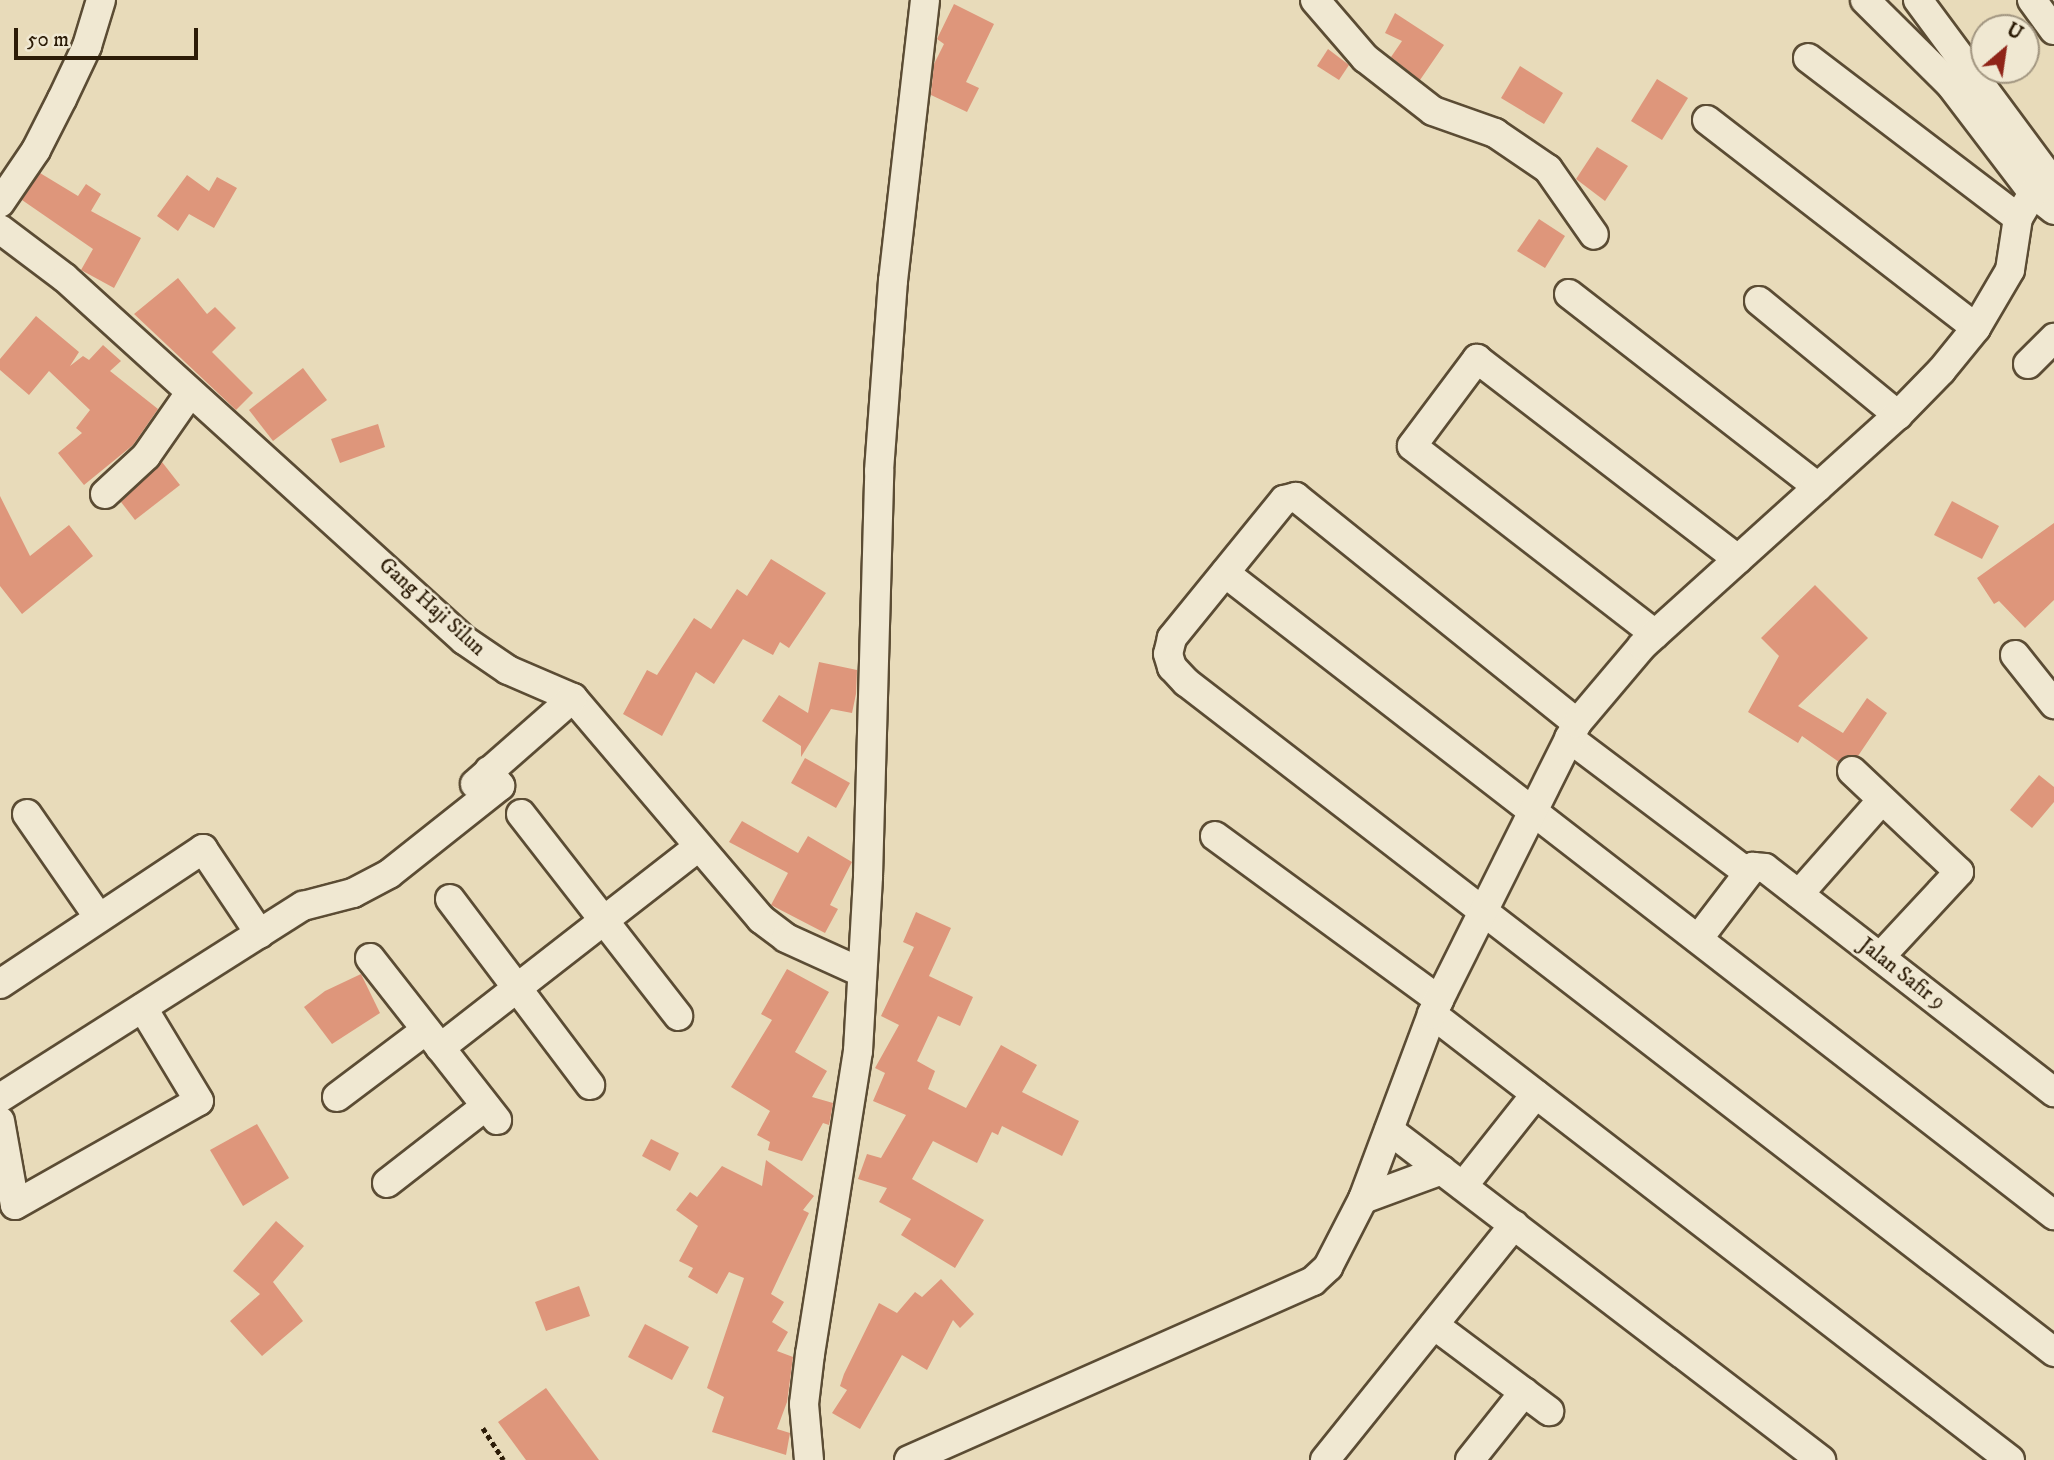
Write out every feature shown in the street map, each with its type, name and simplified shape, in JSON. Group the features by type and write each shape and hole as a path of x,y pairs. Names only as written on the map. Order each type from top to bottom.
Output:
{"street":[{"path":"0,203 36,150 62,99 87,46 101,0"},
{"path":"809,1460 804,1404 856,1063 880,457 893,281 925,0"},
{"path":"1315,0 1366,58 1433,111 1495,133 1548,169 1594,235"},
{"path":"1865,0 1950,85 2048,190"},
{"path":"1918,0 2048,190"},
{"path":"2032,0 2054,30"},
{"path":"1808,58 2018,218"},
{"path":"1707,120 1976,328"},
{"path":"909,1460 1312,1281 1339,1254 1363,1199 1435,1007 1573,730 1655,634 1898,415 1976,328 2010,271 2018,218 2048,190"},
{"name":"Gang Haji Silun","path":"0,229 39,256 464,640 508,670 573,698 698,847 774,930 861,972"},
{"path":"1569,294 1818,487"},
{"path":"1759,302 1898,415"},
{"path":"2028,364 2054,338"},
{"path":"1655,634 1412,446 1477,359 1738,559"},
{"path":"104,494 146,456 190,393"},
{"path":"1698,939 1748,873 1296,497 1284,500 1172,638 1172,667 1483,912 2054,1352"},
{"path":"1225,573 2054,1215"},
{"path":"2015,655 2054,704"},
{"path":"0,1098 303,906 353,893 389,874 489,770 573,698"},
{"path":"1852,771 1959,874 1880,957"},
{"path":"1799,894 1882,800"},
{"path":"27,814 99,918"},
{"path":"521,814 678,1016"},
{"path":"1215,836 1435,1007 1536,1094 2010,1460"},
{"path":"337,1097 518,988 698,847"},
{"path":"3,974 99,918 203,849 260,934"},
{"name":"Jalan Safir 9","path":"1748,873 1756,866 1765,868 2054,1092"},
{"path":"450,899 590,1085"},
{"path":"370,958 491,1113 387,1183"},
{"path":"0,1121 15,1205 200,1101 143,1008"},
{"path":"1363,1199 1453,1178 1536,1094"},
{"path":"1388,1130 1821,1460"},
{"path":"1325,1460 1514,1225"},
{"path":"1434,1325 1549,1411"},
{"path":"1470,1460 1524,1392"}],"path":[{"path":"483,1428 504,1460"}],"building":[{"path":"954,4 994,24 966,82 979,88 967,112 931,95 934,64 944,44 937,39"},
{"path":"1395,13 1444,45 1420,80 1391,57 1402,41 1385,33"},
{"path":"1328,49 1349,65 1339,80 1317,66"},
{"path":"1520,66 1563,93 1544,124 1501,98"},
{"path":"1657,79 1688,98 1662,140 1631,121"},
{"path":"1597,147 1628,166 1605,201 1576,179"},
{"path":"40,173 78,196 86,184 101,194 91,211 141,238 114,288 81,270 93,249 22,200"},
{"path":"187,175 209,191 217,177 237,188 214,228 189,214 178,231 157,216"},
{"path":"1539,219 1565,236 1545,268 1517,251"},
{"path":"178,278 207,314 215,307 236,328 212,352 253,393 236,410 134,314"},
{"path":"36,316 79,352 70,366 83,356 89,360 103,345 121,361 110,371 158,409 133,445 84,485 58,453 82,433 76,428 90,410 49,371 29,395 0,370 0,359"},
{"path":"303,368 327,400 273,441 249,410"},
{"path":"378,424 385,447 340,463 331,439"},
{"path":"162,462 180,485 135,520 121,502"},
{"path":"0,496 30,556 69,525 93,556 22,614 0,586"},
{"path":"1952,501 1999,526 1982,559 1934,535"},
{"path":"2054,523 2054,600 2025,628 1999,601 1994,604 1977,578"},
{"path":"771,559 826,593 789,648 780,642 773,655 743,639 714,684 696,672 662,736 623,714 647,670 657,675 694,618 711,629 737,589 747,596"},
{"path":"1815,585 1868,638 1798,706 1843,733 1867,698 1887,713 1858,756 1847,755 1839,762 1802,736 1798,743 1748,712 1779,656 1761,638"},
{"path":"819,662 857,670 856,694 852,713 831,709 801,757 801,746 762,721 779,695 808,713"},
{"path":"805,758 850,783 836,808 791,783"},
{"path":"2039,775 2054,787 2054,802 2032,828 2010,810"},
{"path":"742,821 798,853 808,836 852,862 830,905 838,909 825,933 771,905 788,873 729,842"},
{"path":"916,912 951,928 929,976 973,997 960,1026 938,1016 917,1061 935,1071 928,1089 966,1108 1001,1045 1037,1065 1022,1092 1079,1121 1062,1156 1002,1126 998,1135 992,1132 977,1163 933,1141 912,1179 984,1220 955,1268 901,1235 911,1219 879,1202 887,1188 858,1179 867,1154 881,1158 906,1115 873,1101 885,1073 875,1068 899,1025 881,1016 914,947 903,942"},
{"path":"787,969 829,992 795,1052 827,1071 812,1097 833,1103 829,1125 823,1123 802,1161 768,1150 770,1142 757,1135 770,1111 731,1087 772,1020 761,1014"},
{"path":"361,974 380,1013 332,1044 304,1007 325,991"},
{"path":"257,1124 289,1178 243,1206 210,1150"},
{"path":"651,1139 679,1153 670,1171 642,1156"},
{"path":"766,1160 814,1196 803,1210 809,1213 771,1294 784,1302 772,1322 788,1332 777,1351 793,1357 787,1402 777,1429 790,1433 786,1455 712,1432 724,1397 707,1388 744,1278 729,1272 717,1294 688,1277 693,1268 679,1261 698,1226 676,1210 690,1192 697,1197 722,1166 762,1186"},
{"path":"276,1221 304,1246 273,1282 303,1321 262,1356 230,1321 260,1294 233,1271"},
{"path":"941,1279 974,1314 960,1328 953,1320 927,1370 902,1355 860,1429 832,1413 847,1390 840,1386 844,1374 879,1303 897,1313 915,1292 922,1297"},
{"path":"579,1286 590,1316 546,1331 535,1302"},
{"path":"645,1324 689,1347 672,1380 628,1357"},
{"path":"546,1388 599,1460 526,1460 498,1422"}]}
